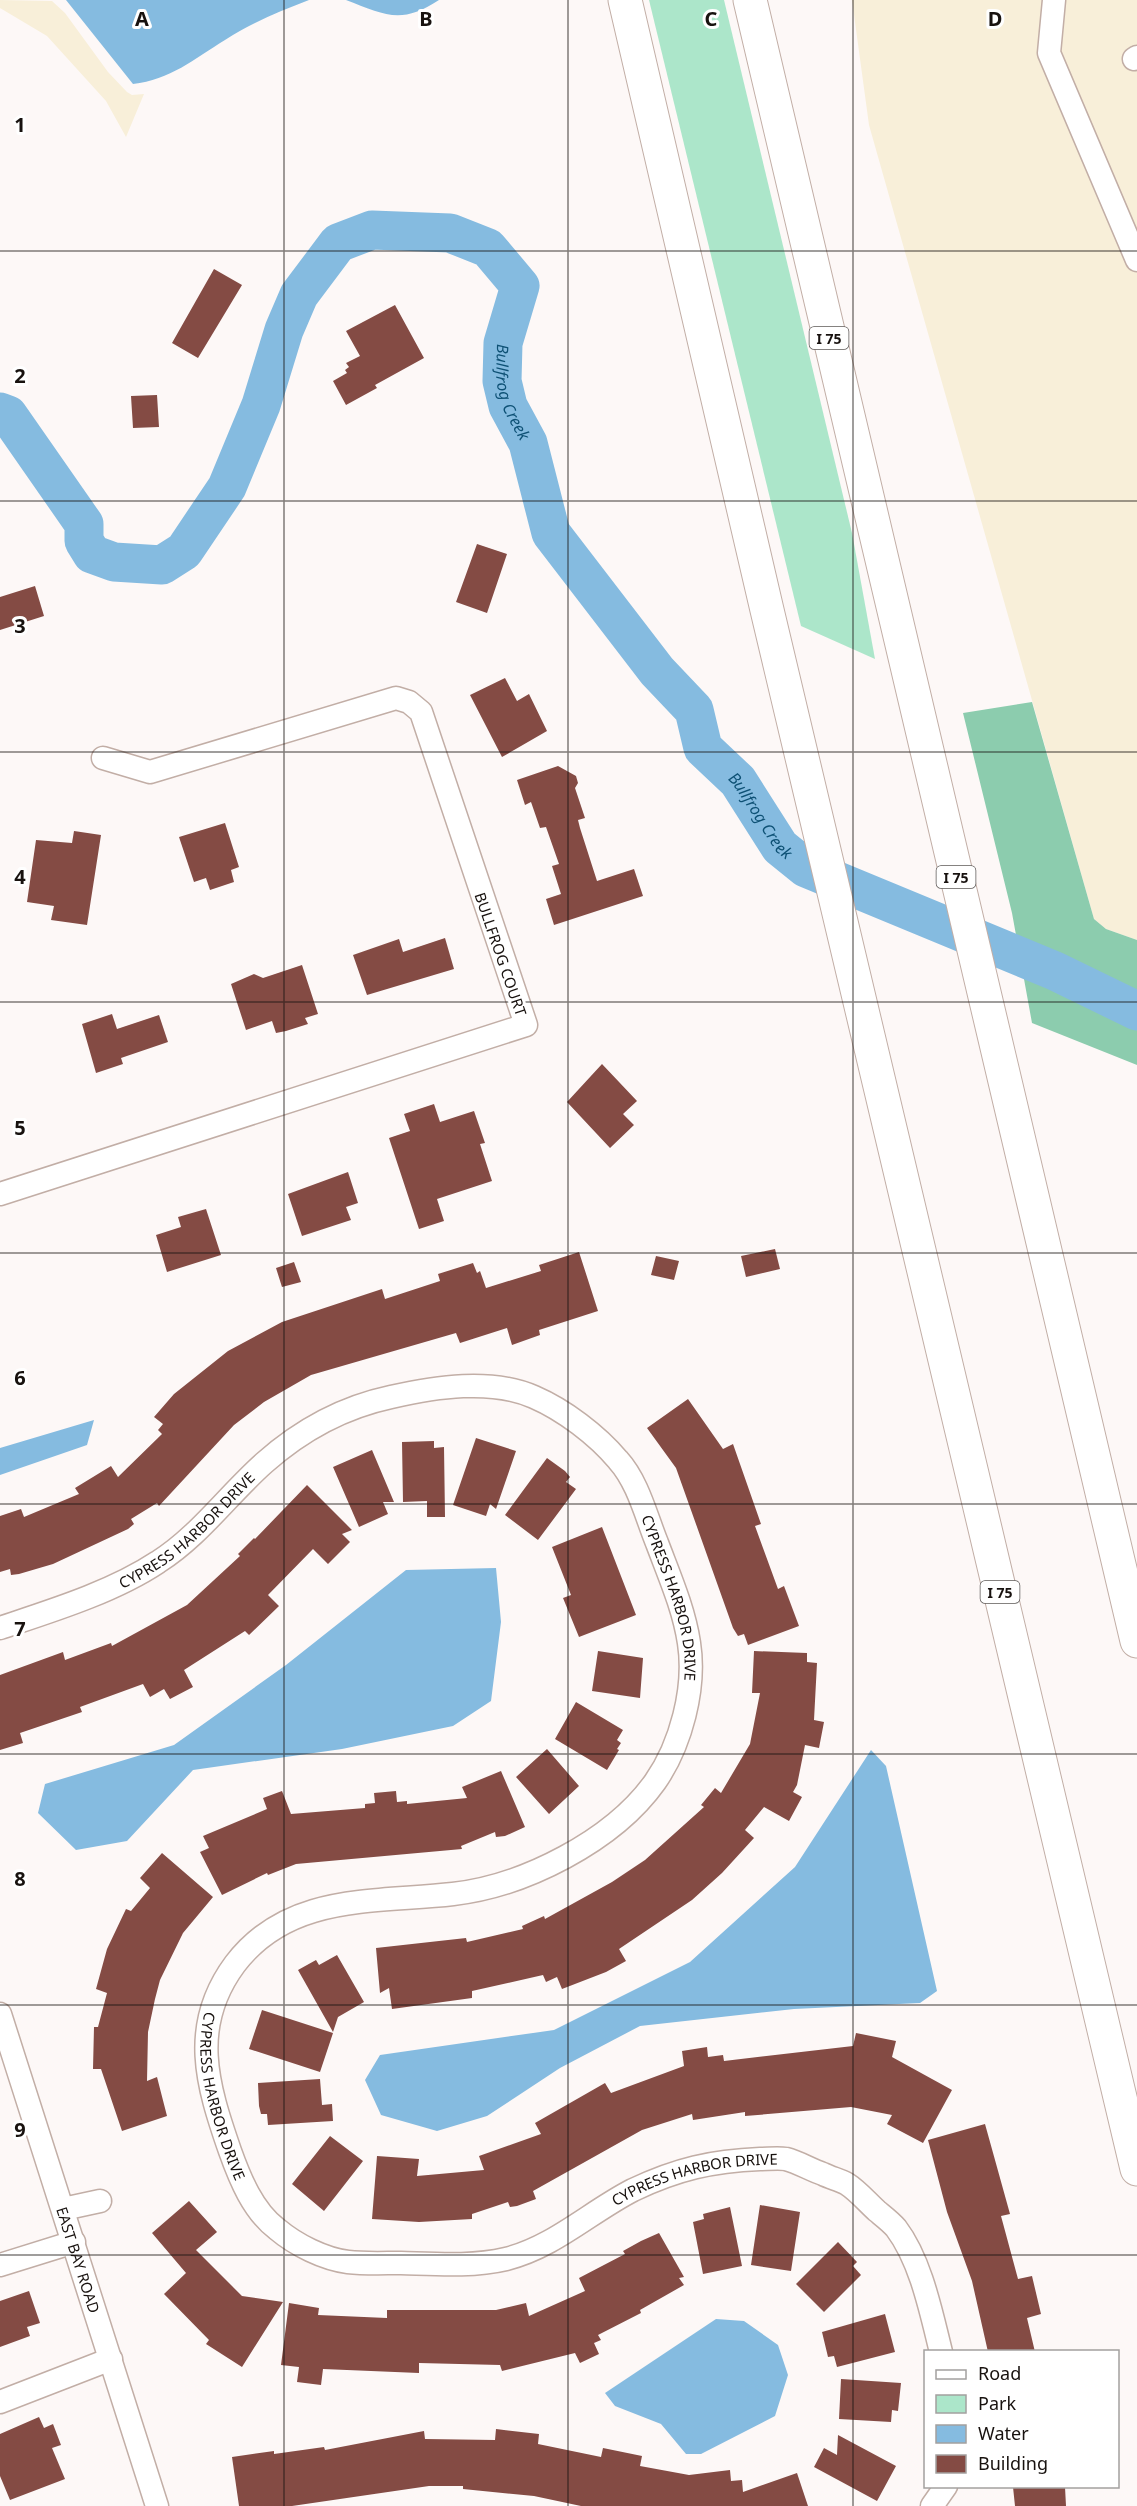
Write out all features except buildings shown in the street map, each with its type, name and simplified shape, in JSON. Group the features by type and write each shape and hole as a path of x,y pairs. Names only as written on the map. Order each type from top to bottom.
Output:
{"highway":[{"path":"618,0 637,44"},
{"name":"I 75","path":"625,0 767,610 1137,2169"},
{"name":"I 75","path":"750,0 1137,1641"}],"street":[{"path":"1054,0 1050,53 1137,260"},
{"name":"BULLFROG COURT","path":"0,1194 526,1025 421,712 409,702 396,698 150,772 103,758"},
{"name":"CYPRESS HARBOR DRIVE","path":"0,1628 78,1602 158,1562 202,1525 266,1462 312,1427 345,1411 388,1397 449,1388 491,1387 530,1395 561,1412 595,1438 623,1464 641,1500 679,1605 690,1647 687,1694 679,1735 671,1754 650,1790 614,1823 574,1852 534,1873 481,1890 363,1900 317,1908 290,1918 264,1935 249,1949 235,1965 214,2001 209,2017 205,2070 241,2184 272,2227 311,2251 344,2262 457,2264 507,2259 565,2234 626,2194 670,2174 720,2160 783,2158 849,2185 897,2229 922,2281 940,2350"},
{"name":"EAST BAY ROAD","path":"0,2014 157,2506"},
{"path":"63,2209 100,2201"},
{"path":"0,2265 74,2242"},
{"path":"0,2402 111,2359"},
{"path":"932,2506 945,2488"}],"shaded area":[{"path":"0,0 52,1 65,13 108,72 127,92 132,95 144,94 126,137 106,101 47,36 0,8"},
{"path":"852,0 1137,0 1137,940 1106,929 1094,919 869,125"}],"green space":[{"path":"649,0 724,0 852,533 875,659 801,626"},
{"path":"1032,702 1094,919 1106,929 1137,940 1137,1065 1032,1023 1012,913 963,713"}],"water":[{"path":"66,0 309,0 245,28 170,73 133,84"},
{"path":"346,0 439,0 414,13 393,15"},
{"path":"94,1420 87,1445 0,1475 0,1448"},
{"path":"496,1568 501,1622 491,1701 453,1726 342,1749 193,1770 127,1841 76,1850 38,1813 45,1784 174,1745 286,1665 406,1570"},
{"path":"871,1750 886,1766 937,1991 920,2003 794,2009 640,2026 560,2068 487,2116 437,2131 381,2115 365,2080 380,2055 554,2030 690,1962 795,1867"},
{"path":"716,2319 744,2321 778,2345 788,2375 775,2416 701,2454 686,2454 661,2424 615,2406 605,2393"}],"waterway":[{"name":"Bullfrog Creek","path":"0,412 8,415 84,524 84,541 92,554 114,562 162,565 184,551 227,487 261,405 284,330 299,295 338,243 372,230 450,233 488,248 520,286 503,343 502,381 508,406 528,443 551,533 657,671 694,710 703,748 738,781 780,847 806,868 1055,971 1137,1011"}]}
